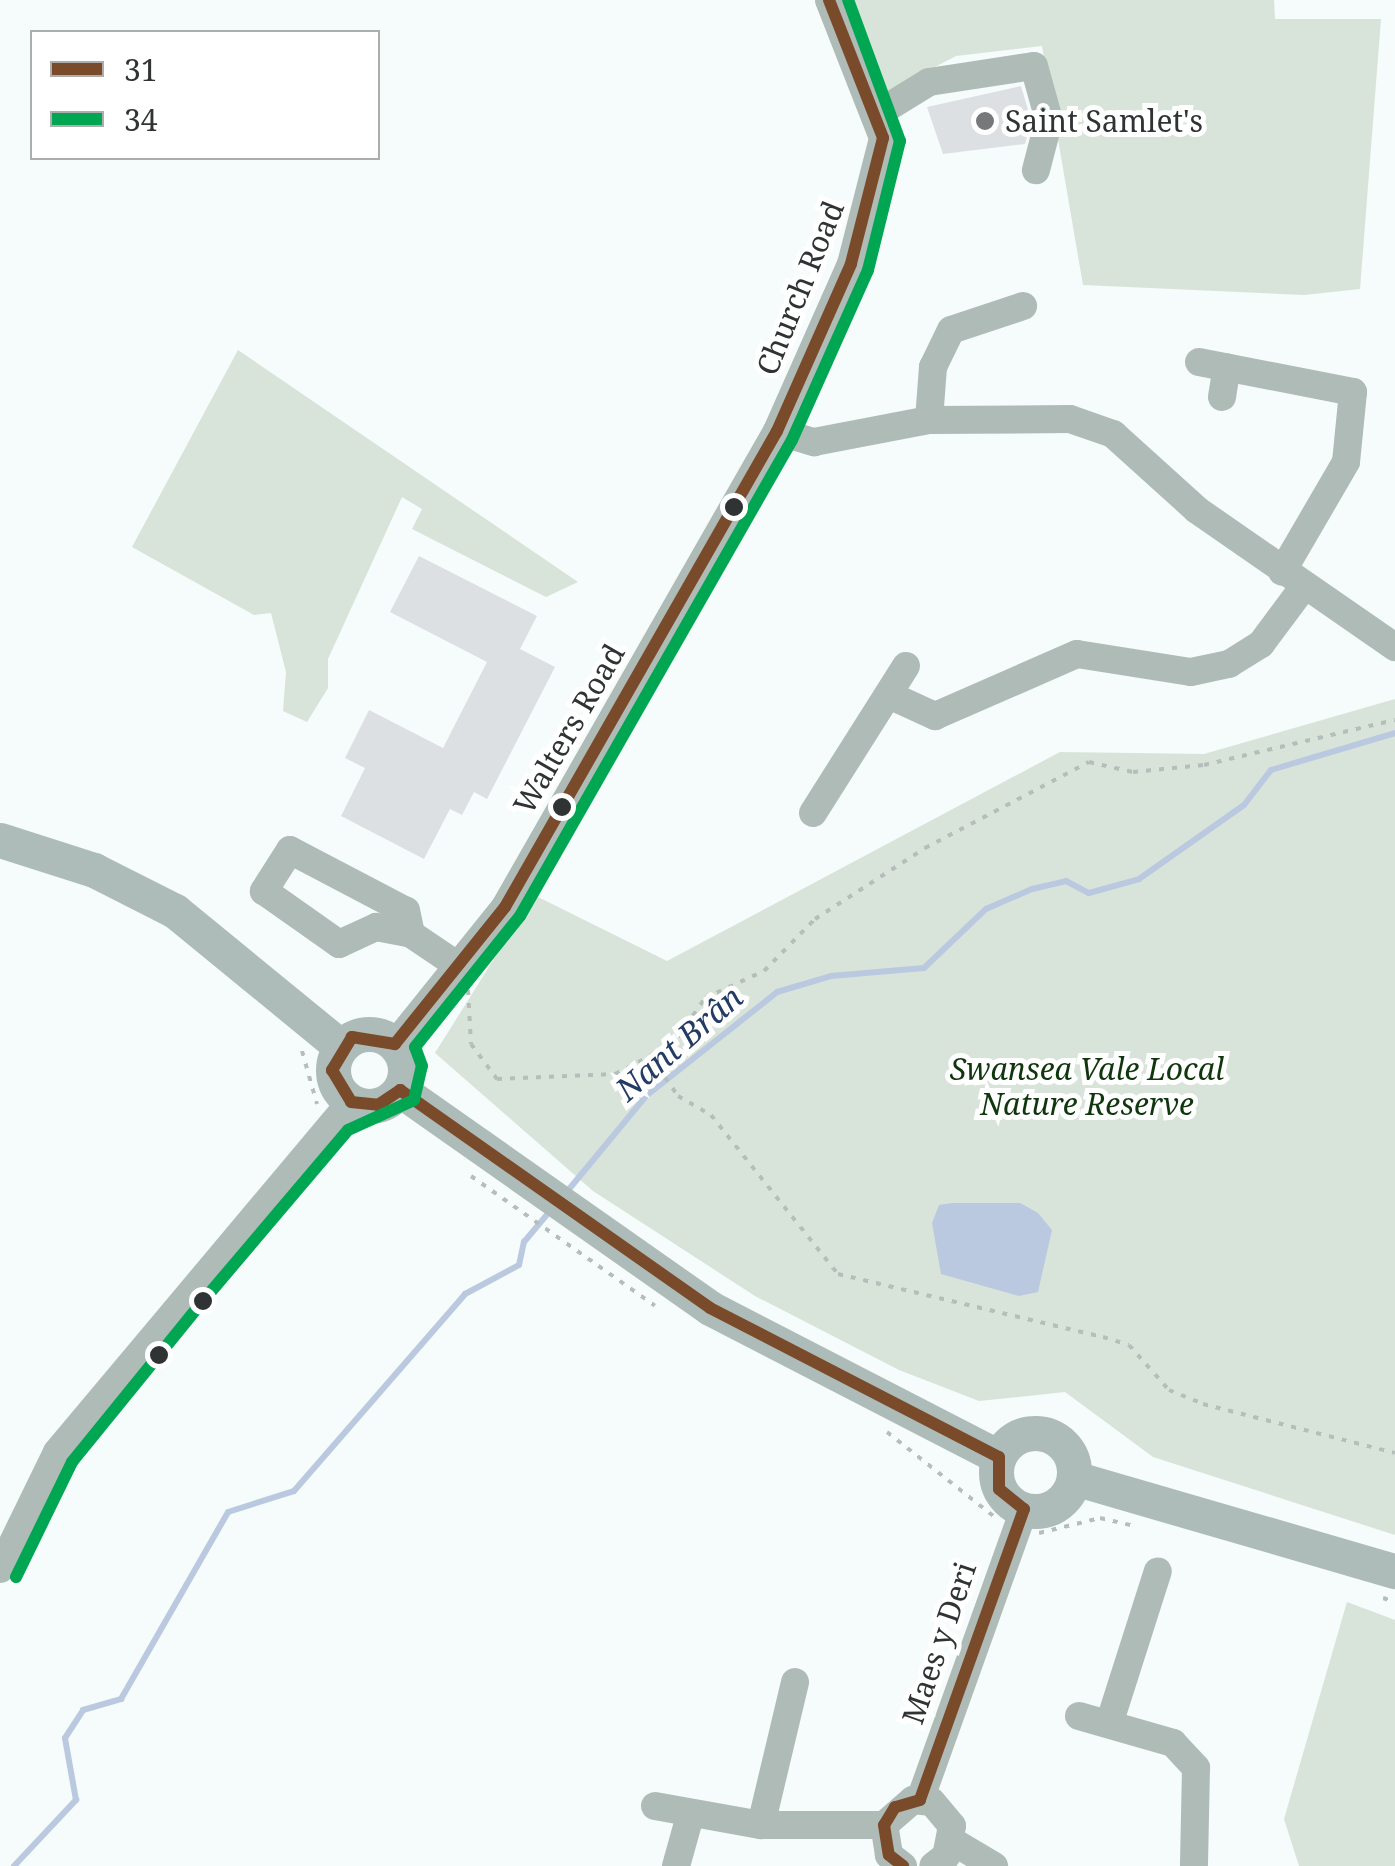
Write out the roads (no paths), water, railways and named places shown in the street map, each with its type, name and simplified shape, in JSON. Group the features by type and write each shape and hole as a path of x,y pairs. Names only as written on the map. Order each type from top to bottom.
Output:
{"main road":[{"path":"0,840 94,870 174,910 340,1046"},
{"path":"367,1033 395,1044 406,1066 400,1090 378,1106 351,1102 332,1070 340,1046 367,1033"},
{"path":"400,1090 710,1308 999,1457"},
{"path":"1046,1434 1068,1450 1074,1478 1056,1505 1024,1509 999,1489 999,1457 1018,1436 1046,1434"},
{"path":"1074,1478 1395,1570"}],"street":[{"name":"Church Road","path":"777,431 868,212 883,138 877,114 835,31 829,0"},
{"path":"877,114 929,82 1034,66 1049,120 1036,170"},
{"path":"929,420 934,367 951,330 1024,306"},
{"path":"890,695 936,716 1077,654 1191,672 1229,664 1262,644 1346,462 1353,392 1213,364 1222,397"},
{"path":"777,431 814,442 929,420 1028,414 1113,434 1292,580 1395,647"},
{"name":"Walters Road","path":"395,1044 456,973 505,907 777,431"},
{"path":"814,813 906,666"},
{"path":"411,934 406,911 290,850 264,890 338,944 376,927 411,934 456,973"},
{"path":"0,1570 58,1452 351,1102"},
{"name":"Maes y Deri","path":"920,1800 1024,1509"},
{"path":"1110,1720 1158,1571"},
{"path":"761,1825 795,1682"},
{"path":"1079,1716 1110,1720 1173,1743 1196,1768 1194,1866"},
{"path":"903,1866 889,1855 884,1825 896,1807 920,1800 944,1811 952,1842 994,1866"},
{"path":"655,1806 690,1816 761,1825 884,1825"},
{"path":"676,1866 690,1816"},
{"path":"933,1866 952,1842"}],"water":[{"path":"1020,1203 1038,1213 1052,1230 1038,1292 1019,1296 941,1274 932,1223 939,1205"}],"waterway":[{"name":"Nant Brân","path":"565,1194 646,1096 777,992 831,976 924,968 986,909 1032,889 1066,881 1089,893 1139,879 1244,805 1271,770 1395,733"},
{"name":"Nant Brân","path":"14,1866 76,1800 65,1738 83,1710 121,1699 228,1512 294,1491 465,1294 519,1265 524,1242 550,1211"}],"place":[{"name":"Saint Samlet's","path":"985,121"}],"park label":[{"name":"Swansea Vale Local Nature Reserve","path":"1087,1086"}]}
